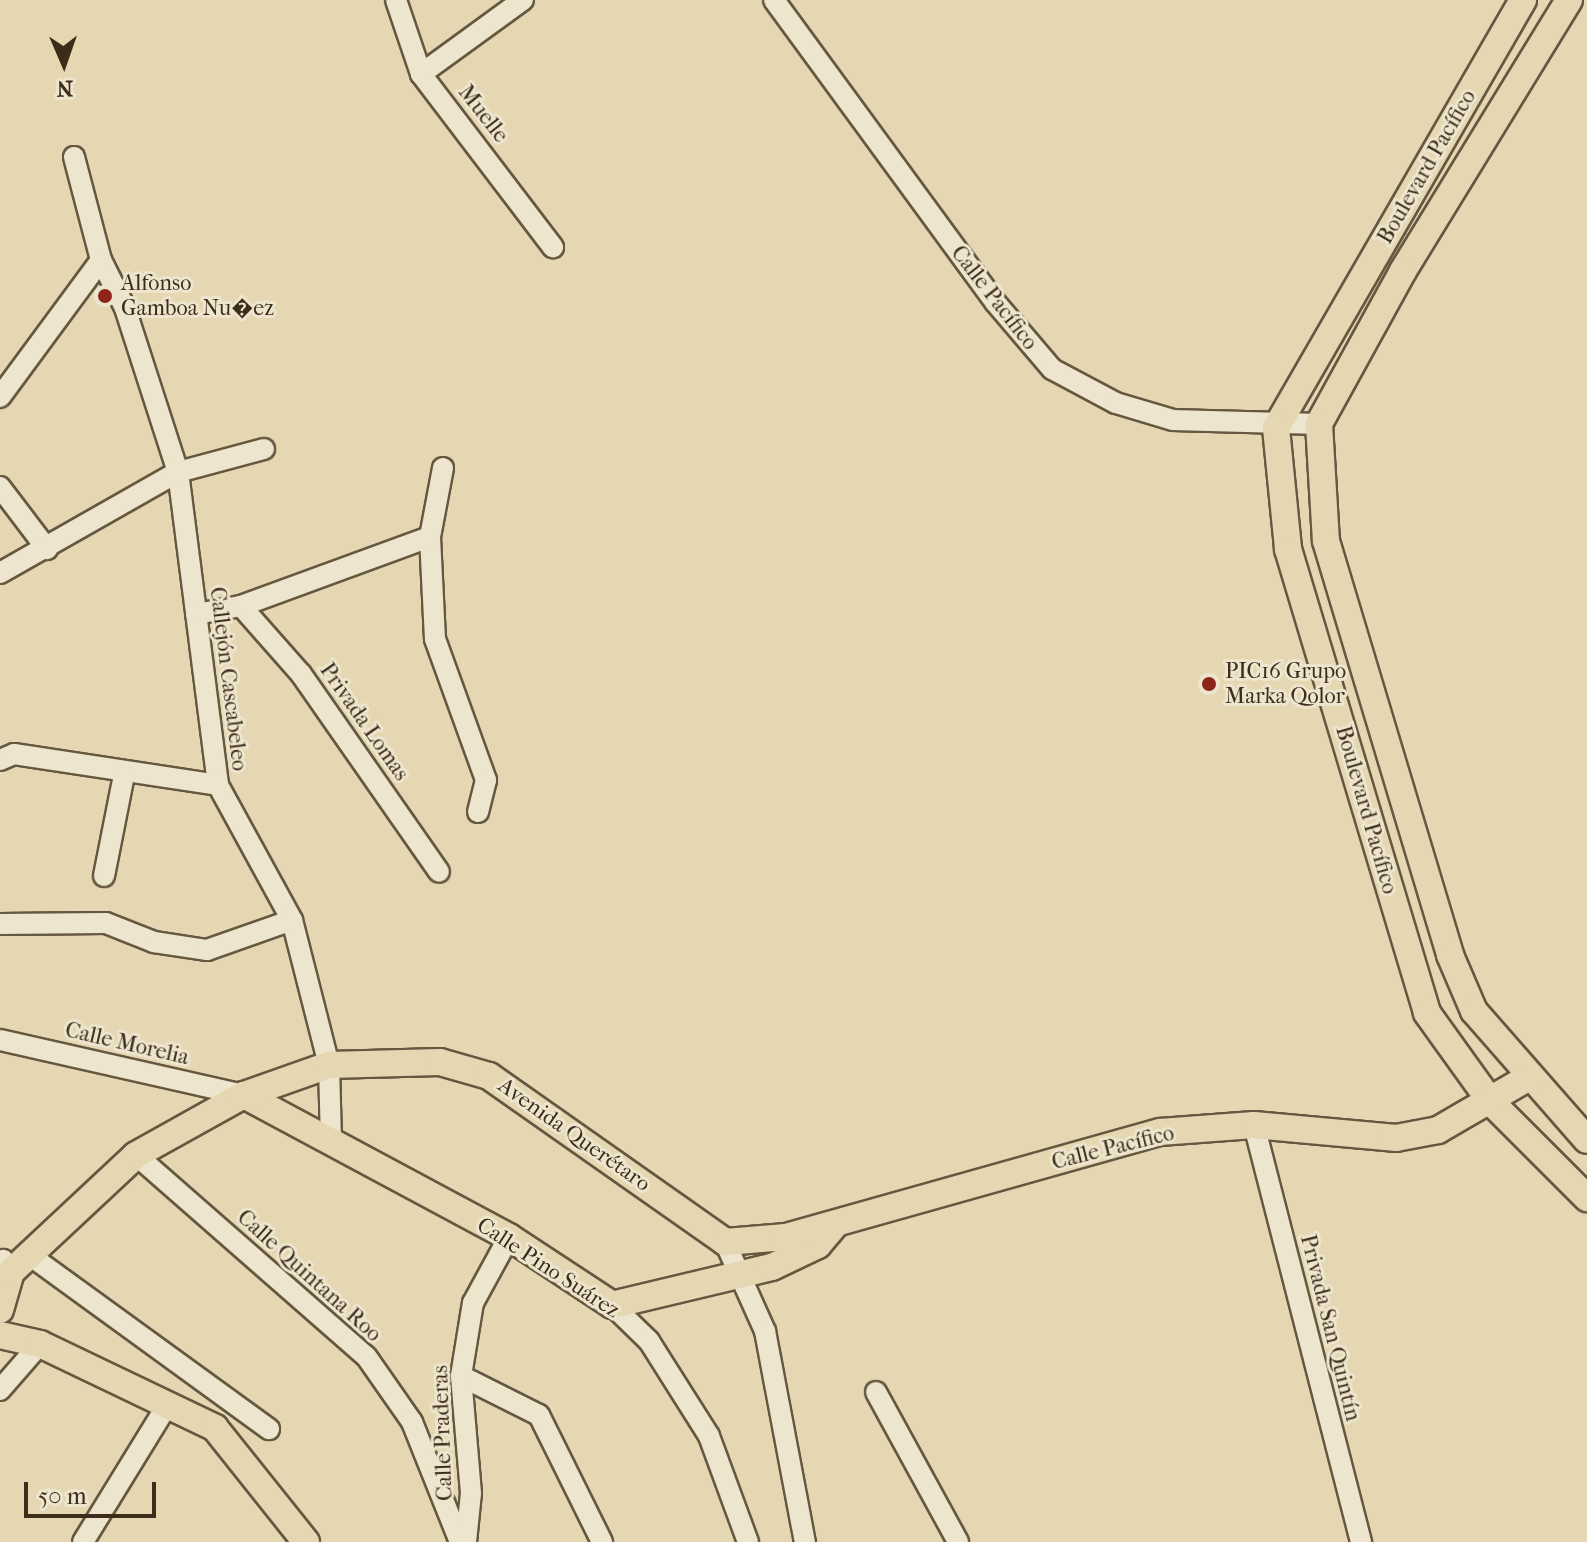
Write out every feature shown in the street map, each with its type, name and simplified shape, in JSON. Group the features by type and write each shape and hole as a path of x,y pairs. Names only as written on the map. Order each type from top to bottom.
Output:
{"main road":[{"name":"Boulevard Pacífico","path":"1523,0 1276,428 1288,549 1427,1013 1491,1102 1587,1198"},
{"name":"Boulevard Pacífico","path":"1569,0 1319,424 1326,541 1389,770 1474,1011 1526,1079 1587,1140"},
{"name":"Avenida Querétaro","path":"8,1261 136,1155 244,1095 329,1065 440,1062 489,1076 725,1242"},
{"name":"Calle Pacífico","path":"725,1242 836,1224 1160,1132 1254,1125 1396,1138 1438,1130 1526,1079"},
{"name":"Calle Pino Suárez","path":"244,1095 509,1237 612,1305"},
{"name":"Calle Pacífico","path":"612,1305 745,1274 818,1245 836,1224"},
{"path":"0,1310 8,1261"},
{"path":"0,1335 40,1344 215,1428 306,1542"}],"street":[{"name":"Muelle","path":"396,0 421,74 553,247"},
{"path":"421,74 523,0"},
{"name":"Calle Pacífico","path":"774,0 995,302 1052,369 1116,403 1173,420 1276,428 1319,424"},
{"name":"Callejón Cascabeleo","path":"74,157 101,260 125,308 178,472 218,785 292,920 329,1065 331,1143"},
{"path":"0,397 101,260"},
{"path":"0,573 178,472 264,449"},
{"path":"443,468 430,537 435,639 486,780 478,812"},
{"path":"0,487 47,549"},
{"path":"196,614 241,606 430,537"},
{"name":"Privada Lomas","path":"241,606 301,674 439,872"},
{"path":"0,760 14,754 124,775 218,785"},
{"path":"104,876 124,775"},
{"path":"0,924 106,923 154,942 207,950 292,920"},
{"name":"Calle Morelia","path":"0,1040 244,1095"},
{"name":"Privada San Quintín","path":"1254,1125 1361,1542"},
{"name":"Calle Quintana Roo","path":"136,1155 366,1356 412,1422 463,1542"},
{"name":"Calle Praderas","path":"463,1542 471,1493 461,1376 473,1303 509,1237"},
{"name":"Avenida Querétaro","path":"725,1242 745,1274 765,1331 805,1542"},
{"path":"8,1261 269,1429"},
{"name":"Calle Pino Suárez","path":"612,1305 649,1341 709,1436 748,1542"},
{"path":"0,1390 40,1344"},
{"path":"461,1376 539,1415 602,1542"},
{"path":"876,1392 958,1542"},
{"path":"83,1542 168,1404"}],"place":[{"name":"Alfonso Gamboa Nu�ez","path":"105,296"},
{"name":"PIC16 Grupo Marka Qolor","path":"1209,684"}]}
